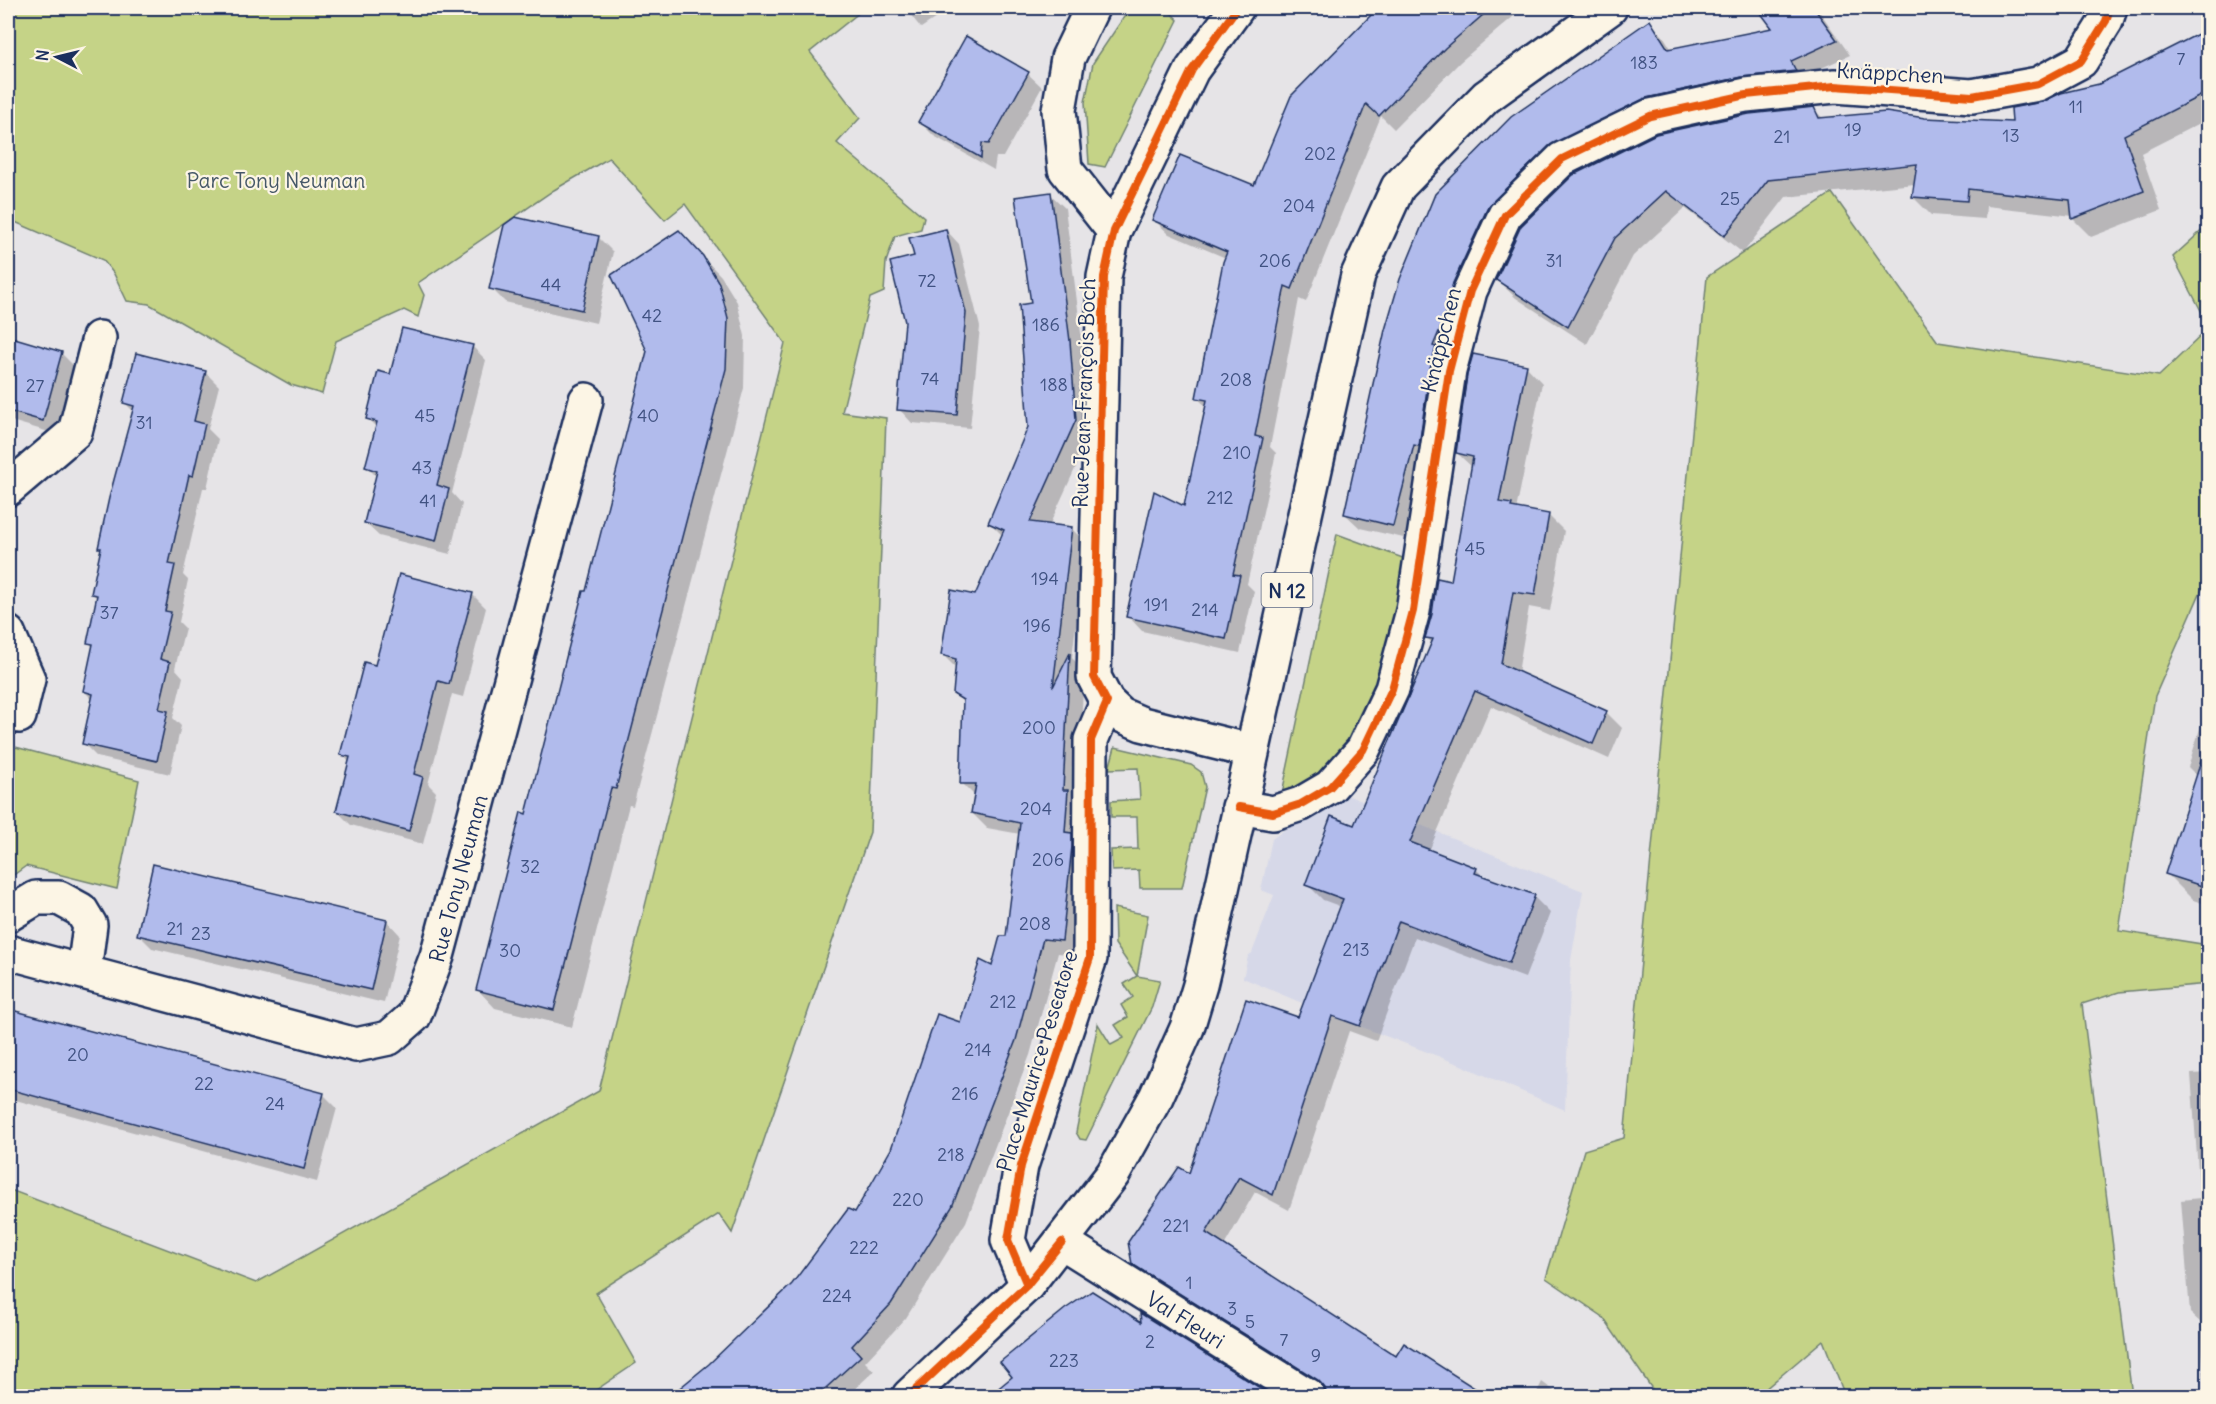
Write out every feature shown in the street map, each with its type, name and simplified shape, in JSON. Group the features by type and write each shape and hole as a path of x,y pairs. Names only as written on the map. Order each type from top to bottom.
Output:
{"street":[{"path":"1091,8 1068,58 1059,110 1065,169 1113,231"},
{"name":"Rue Jean-François Boch","path":"1237,8 1192,70 1113,231 1104,278 1094,677 1107,702 1121,715 1142,724 1251,751"},
{"name":"N 12","path":"909,1396 1027,1285 1062,1242 1113,1174 1156,1096 1187,1028 1200,985 1358,276 1398,188 1486,97 1610,8"},
{"name":"Knäppchen","path":"1239,807 1273,813 1301,804 1330,787 1363,750 1392,689 1413,611 1449,371 1470,291 1505,215 1562,159 1650,116 1746,95 1835,86 1972,96 2038,84 2081,61 2106,21 2110,8"},
{"path":"8,489 75,432 99,338"},
{"name":"Rue Tony Neuman","path":"8,952 356,1045 389,1038 414,1016 437,956 586,400"},
{"path":"8,633 28,679 19,716 8,712"},
{"name":"Place Maurice Pescatore","path":"1027,1285 1008,1240 1021,1166 1090,958 1091,740 1107,702"},
{"path":"8,915 36,898 59,898 81,910 90,925 84,972"},
{"name":"Val Fleuri","path":"1062,1242 1308,1396"}],"shaded area":[{"path":"1337,791 1583,891 1571,960 1565,1110 1461,1065 1328,1014 1243,978 1248,956 1252,953 1274,895 1261,890 1272,839"}],"green space":[{"name":"Parc Tony Neuman","path":"8,8 865,8 810,52 860,118 837,143 924,217 921,229 895,236 886,262 884,292 870,298 842,412 886,418 870,832 732,1233 719,1214 596,1293 636,1363 587,1396 8,1396 8,1189 256,1283 599,1091 785,343 685,204 665,220 609,158 554,190 418,283 424,295 418,317 404,310 336,341 322,394 291,385 149,304 127,301 114,274 103,260 8,219"},
{"path":"1130,8 1166,8 1178,20 1105,167 1089,164 1085,102 1093,63"},
{"path":"1832,193 1938,342 2159,376 2208,329 2208,575 2155,696 2119,931 2208,945 2208,984 2119,992 2082,1004 2132,1396 1845,1396 1823,1340 1757,1396 1657,1396 1602,1316 1546,1278 1584,1150 1624,1138 1707,277"},
{"path":"2208,225 2208,324 2173,257"},
{"path":"1337,534 1411,561 1399,624 1356,746 1308,790 1281,798"},
{"path":"8,745 139,780 117,889 26,866 8,879"},
{"path":"1115,747 1191,765 1201,772 1205,787 1182,888 1140,888 1139,870 1112,871 1111,850 1138,849 1137,817 1111,817 1111,801 1140,799 1138,768 1109,769"},
{"path":"1114,908 1148,915 1137,976 1115,944"},
{"path":"1137,976 1160,980 1152,1007 1086,1140 1080,1139 1076,1132 1098,1024 1111,1045 1124,1038 1115,1025 1128,1017 1121,1005 1133,997 1124,984"}],"building":[{"path":"1378,8 1491,8 1445,48 1379,116 1366,104 1292,289 1285,286 1255,436 1263,438 1233,574 1240,575 1226,639 1126,617 1154,491 1184,506 1207,400 1196,398 1223,262 1227,252 1152,220 1180,155 1254,185 1291,96"},
{"path":"1757,8 1814,8 1837,40 1791,61 1796,71 1742,77 1646,98 1549,146 1488,207 1453,283 1443,322 1433,346 1436,347 1430,368 1419,446 1414,445 1393,526 1344,514 1385,330 1400,279 1435,194 1511,117 1650,20 1668,49 1772,28"},
{"path":"2208,29 2208,92 2124,135 2144,191 2072,219 2070,200 1968,189 1967,201 1912,197 1917,164 1768,180 1724,236 1666,191 1615,238 1568,327 1496,280 1521,226 1573,175 1656,134 1749,114 1814,107 1819,118 1886,112 1925,118 2012,122 2011,108 2042,102 2061,93 2099,84"},
{"path":"966,36 1029,72 989,144 982,143 981,158 918,122"},
{"path":"1051,192 1070,341 1076,420 1030,522 1072,527 1053,687 1070,653 1063,790 1068,790 1065,832 1072,833 1072,846 1062,941 1043,939 1016,1040 952,1207 891,1304 852,1346 861,1356 817,1396 670,1396 709,1364 792,1284 848,1209 855,1212 891,1149 937,1014 960,1022 980,960 992,966 1000,936 1006,936 1020,823 971,813 976,784 960,784 963,700 953,694 956,659 941,655 951,590 975,595 1004,530 988,523 1028,427 1019,305 1031,303 1015,197"},
{"path":"515,217 599,236 582,310 489,289 504,225"},
{"path":"946,229 966,313 957,415 897,410 905,322 890,262 914,256 909,238"},
{"path":"679,230 703,256 719,283 728,318 726,369 616,789 611,788 554,1010 476,990 521,812 526,814 583,591 586,591 647,351 611,275"},
{"path":"402,328 473,345 437,485 449,489 436,541 364,523 377,471 365,467 377,422 366,419 378,371 390,374"},
{"path":"8,336 62,352 43,421 8,411"},
{"path":"136,353 206,371 194,421 205,424 193,476 189,475 169,564 175,565 165,611 171,612 160,659 170,662 159,709 168,711 157,761 82,744 93,694 83,691 93,644 87,643 97,595 91,594 109,498 134,406 123,403"},
{"path":"1473,354 1527,365 1499,502 1512,504 1511,507 1549,514 1535,595 1513,592 1501,664 1607,711 1593,744 1475,691 1410,842 1477,868 1475,873 1535,895 1509,963 1399,921 1360,1026 1332,1016 1273,1195 1239,1177 1206,1233 1396,1356 1404,1343 1487,1396 1327,1396 1325,1388 1318,1380 1132,1264 1128,1242 1179,1167 1189,1173 1246,999 1298,1017 1343,899 1305,885 1331,816 1354,825 1433,639 1425,638 1432,614 1437,578 1451,581 1473,457 1456,453 1467,375"},
{"path":"399,574 473,593 449,684 438,681 414,774 423,777 409,831 336,811 350,757 340,755 364,662 375,665"},
{"path":"2202,758 2208,759 2208,888 2165,874"},
{"path":"153,864 387,920 371,990 137,935"},
{"path":"8,1009 324,1093 304,1169 8,1089"},
{"path":"1092,1291 1141,1322 1140,1313 1273,1396 989,1396 1012,1377 1000,1362 1065,1309"}],"cycle path":[{"path":"1027,1285 1008,1240 1021,1166 1090,958 1091,740 1107,702 1094,677 1104,277 1114,231 1192,70 1237,8"},
{"path":"1239,807 1273,813 1301,804 1330,787 1363,750 1392,689 1413,611 1449,371 1470,291 1505,215 1562,159 1650,116 1746,95 1835,86 1972,96 2038,84 2081,61 2106,21 2110,8"},
{"path":"909,1396 1027,1285 1062,1242"}]}
